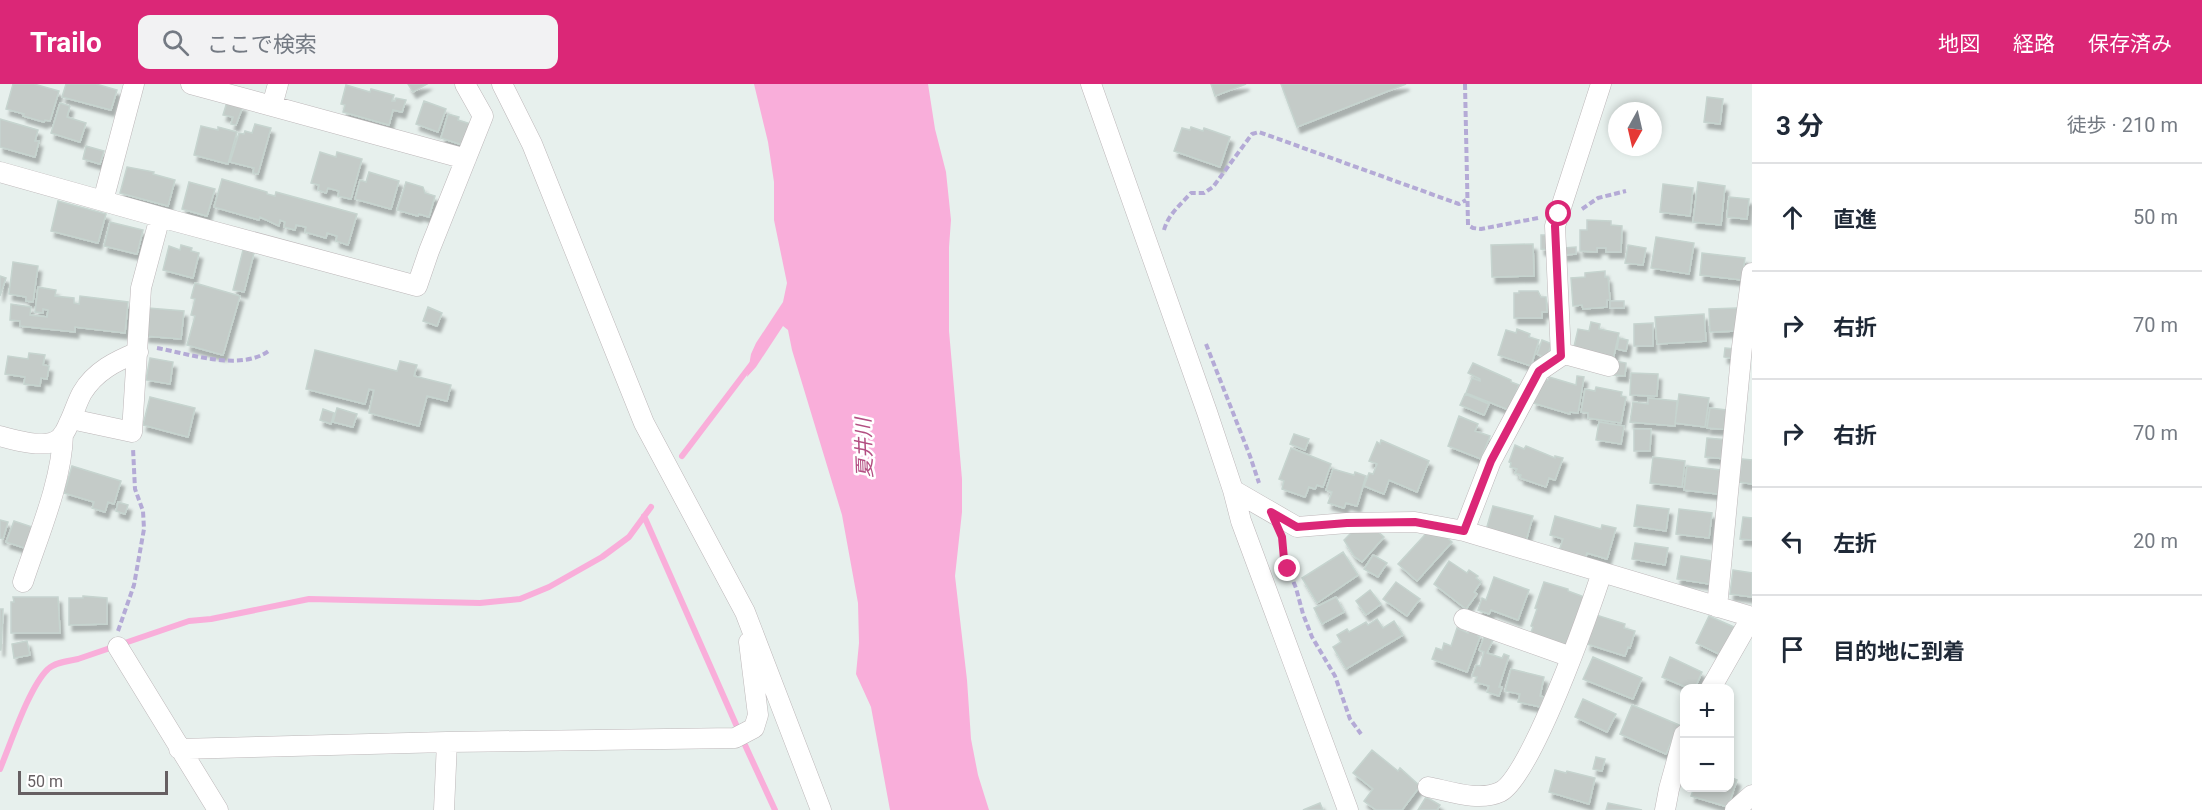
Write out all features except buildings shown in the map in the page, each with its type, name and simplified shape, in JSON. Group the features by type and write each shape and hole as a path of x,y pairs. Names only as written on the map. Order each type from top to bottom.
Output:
{"street":[{"path":"103,201 134,84"},
{"path":"191,84 466,159"},
{"path":"272,106 278,84"},
{"path":"0,172 417,286 483,117 465,84"},
{"path":"502,84 532,144 644,423 745,612 821,810"},
{"path":"1090,84 1233,490 1241,521 1348,810"},
{"path":"1464,531 1491,461 1539,371 1561,356 1555,226 1601,84"},
{"path":"67,426 132,432 141,288 160,217"},
{"path":"1717,607 1742,347 1752,273"},
{"path":"0,436 48,443 58,440 82,393 96,376 106,367 138,348"},
{"path":"1561,353 1610,366"},
{"path":"23,582 53,490 67,426"},
{"path":"1233,490 1297,527 1347,523 1415,522 1464,531 1751,618 1714,684"},
{"path":"1428,787 1492,796 1509,787 1518,776 1542,727 1571,657 1602,572"},
{"path":"179,749 447,741 735,738 754,728 758,715 745,612"},
{"path":"1464,619 1571,657"},
{"path":"118,642 179,749 218,810"},
{"path":"1665,810 1683,738"},
{"path":"444,810 447,741"},
{"path":"1735,810 1752,795"}],"path":[{"path":"1465,84 1468,225 1473,228 1558,217 1566,219 1598,198 1626,191"},
{"path":"1165,239 1166,222 1174,211 1191,194 1204,193 1213,187 1252,134 1259,132 1459,204 1466,200"},
{"path":"1205,342 1250,456 1262,493 1282,537 1284,559 1312,637 1335,676 1350,719 1361,734"},
{"path":"138,348 236,361 256,358 270,350"},
{"path":"118,642 118,630 135,585 144,529 143,511 135,489 132,432"}],"water":[{"name":"夏井川","path":"754,84 928,84 935,129 946,172 951,220 949,331 962,479 962,512 955,576 971,739 978,775 989,810 890,810 871,707 856,674 859,643 858,603 842,515 788,330 783,326 747,377 751,354 783,302 787,283 774,220 774,182 768,142"}],"waterway":[{"path":"682,456 751,365"},
{"path":"0,769 34,689 41,677 54,665 189,621 211,619 309,599 480,603 520,599 549,587 602,557 629,537 651,507"},
{"path":"644,516 738,729"},
{"path":"745,745 775,810"}],"route":[{"path":"1288,569 1284,559 1282,537 1271,512 1297,527 1347,523 1415,522 1464,531 1491,461 1539,371 1561,356 1555,226 1559,214"}]}
